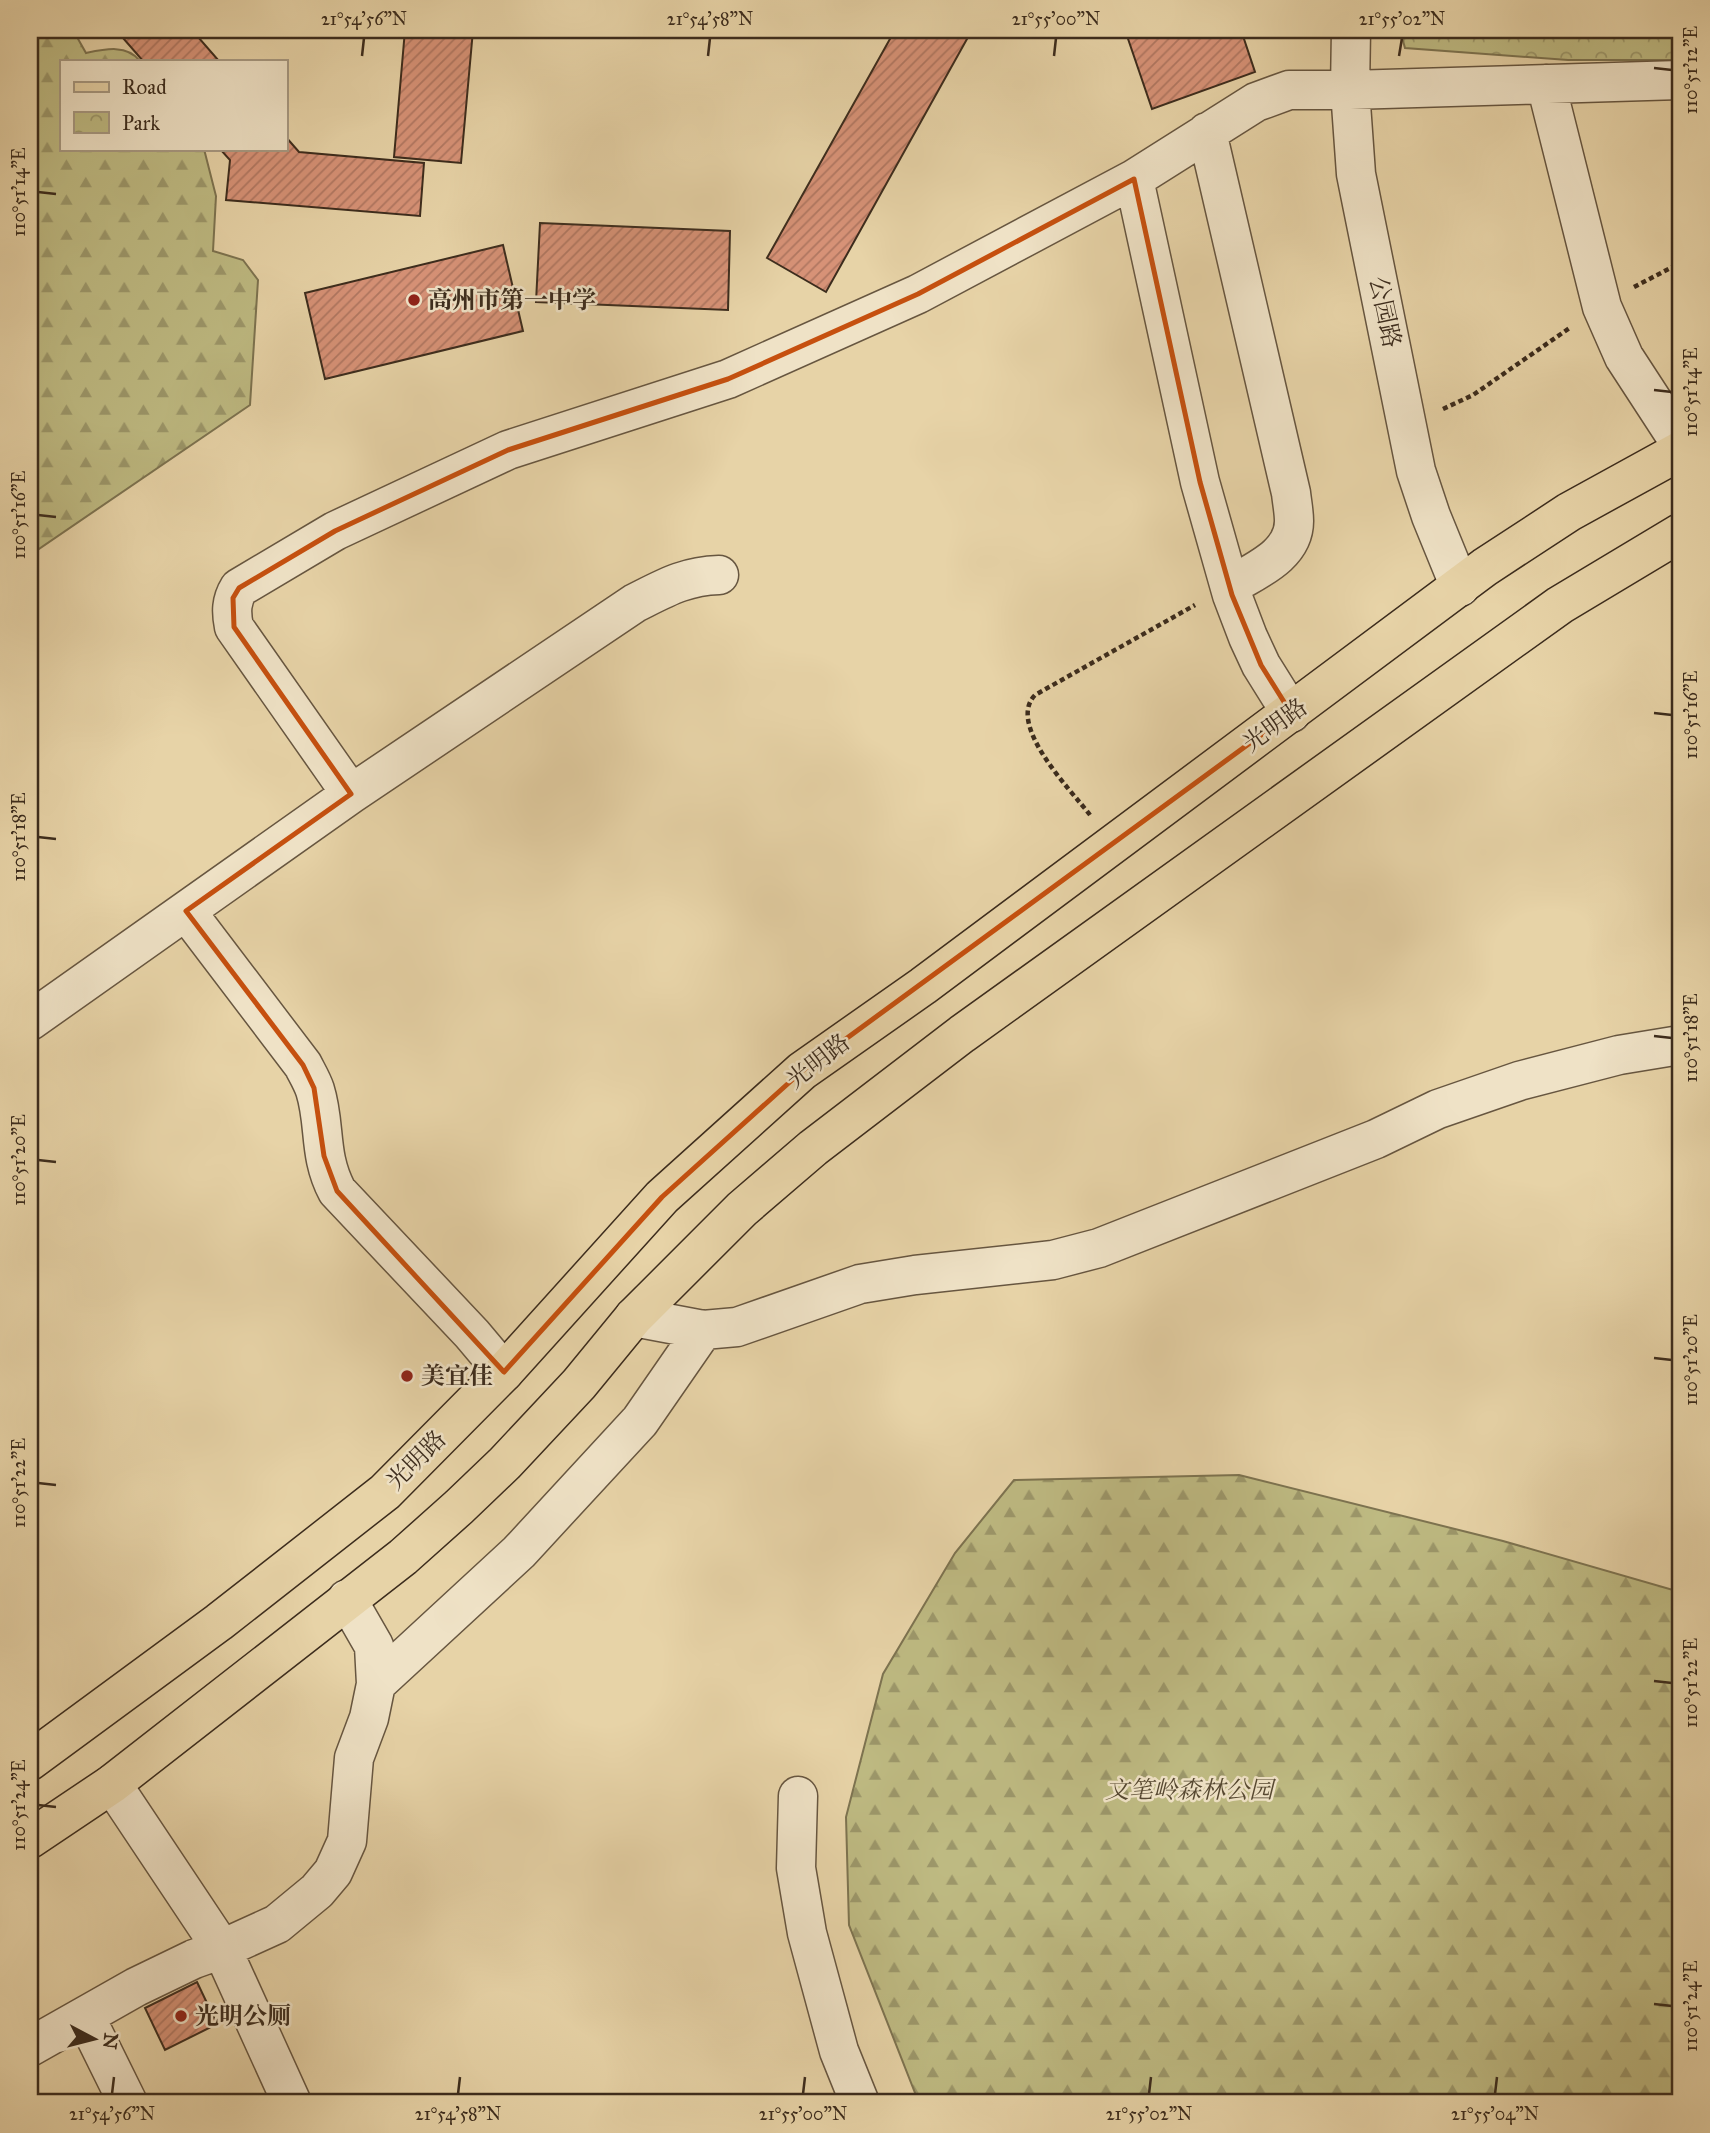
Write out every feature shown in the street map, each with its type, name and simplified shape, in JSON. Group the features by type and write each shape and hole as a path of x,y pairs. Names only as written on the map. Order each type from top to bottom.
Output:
{"main road":[{"name":"光明路","path":"30,1761 219,1622 384,1492 504,1372 662,1197 802,1072 923,986 1485,567 1569,512 1680,451"},
{"path":"30,1839 111,1784 403,1557 505,1463 579,1384 635,1317 742,1209 813,1148 962,1034 1560,605 1680,533"}],"street":[{"name":"公园路","path":"1351,30 1350,90 1356,174 1416,471 1460,587"},
{"path":"351,794 234,627 231,612 233,598 239,588 334,531 508,450 729,379 918,294 1134,179 1255,102 1273,94 1303,89 1350,90 1680,80"},
{"path":"1546,84 1602,307 1624,357 1680,443"},
{"path":"1207,132 1291,493 1294,523 1287,545 1277,556 1230,586"},
{"path":"1134,179 1200,482 1230,586 1256,656 1291,713"},
{"path":"30,1021 351,794 635,603 698,575 719,575"},
{"path":"186,911 303,1065 314,1088 328,1174 337,1191 472,1334 504,1372"},
{"path":"635,1317 703,1330 737,1326 871,1281 1054,1260 1099,1248 1376,1139 1438,1109 1519,1080 1619,1055 1680,1045"},
{"path":"376,1684 519,1552 575,1492 640,1421 703,1330"},
{"path":"30,2047 159,1976 277,1924 317,1891 333,1872 347,1842 354,1758 369,1718 376,1684 374,1646 347,1599"},
{"path":"111,1784 222,1949 292,2103"},
{"path":"798,1797 796,1868 807,1933 839,2051 860,2103"},
{"path":"85,2016 128,2103"}],"path":[{"path":"1405,418 1448,407 1473,395 1602,307 1680,263"},
{"path":"1112,844 1033,739 1027,718 1028,701 1230,586"}],"highlighted area":[{"path":"1134,179 1200,482 1232,595 1261,665 1291,713 802,1071 662,1197 504,1372 337,1191 324,1156 314,1088 303,1065 186,911 351,794 234,627 233,598 239,588 335,531 508,450 728,379 918,294"}],"green space":[{"path":"30,30 73,30 86,53 108,49 122,50 139,60 60,60 60,150 204,150 216,196 213,251 243,260 258,280 250,405 30,555"},
{"path":"1400,30 1680,30 1680,60 1568,60 1405,48"},
{"name":"文笔岭森林公园","path":"1239,1475 1503,1541 1680,1592 1680,2103 919,2103 849,1925 846,1817 883,1674 955,1553 1014,1480"}],"building":[{"path":"116,30 192,30 218,60 142,60"},
{"path":"405,30 473,30 461,163 394,157"},
{"path":"895,30 972,30 826,292 767,258"},
{"path":"1125,30 1241,30 1255,72 1152,109"},
{"path":"287,138 299,152 424,163 420,216 226,200 230,160 221,150 287,150"},
{"path":"540,223 730,231 728,310 536,302"},
{"path":"503,245 523,331 325,379 305,293"},
{"name":"光明公厕","path":"197,1982 217,2024 165,2050 145,2008"}],"place":[{"name":"高州市第一中学","path":"414,300"},
{"name":"美宜佳","path":"407,1376"},
{"name":"光明公厕","path":"181,2016"}]}
